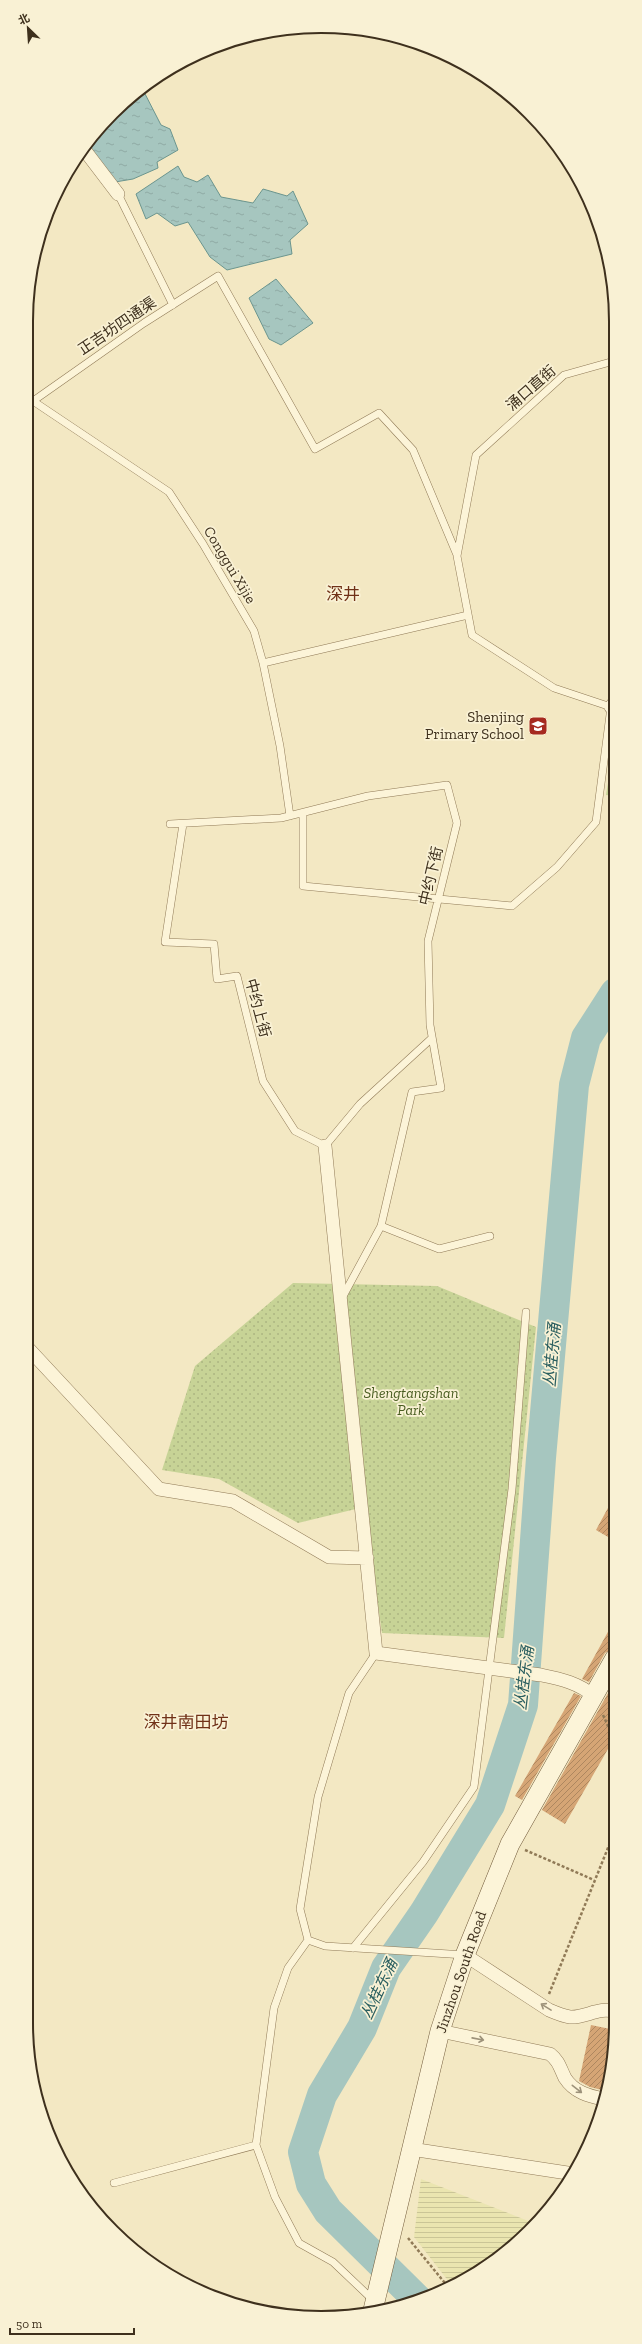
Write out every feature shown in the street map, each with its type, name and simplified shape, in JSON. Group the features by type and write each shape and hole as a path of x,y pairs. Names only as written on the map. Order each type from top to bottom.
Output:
{"main road":[{"name":"Jinzhou South Road","path":"374,2306 440,2031 465,1955 510,1844 609,1671"}],"street":[{"path":"87,154 118,194"},
{"path":"325,1146 342,1298 376,1653 541,1675 567,1681 587,1690 595,1697"},
{"path":"33,1354 159,1489 233,1501 329,1557 367,1558"},
{"path":"465,1955 544,2006 561,2015 572,2017 597,2010 609,2011"},
{"path":"440,2031 550,2054 556,2059 566,2079 576,2089 589,2096 599,2098"},
{"path":"411,2149 566,2173"}],"lane":[{"path":"118,194 172,305"},
{"name":"正吉坊四通渠","path":"33,401 172,305 218,276 316,449 379,413 413,450 457,556"},
{"name":"涌口直街","path":"457,556 476,454 564,375 609,362"},
{"name":"Conggui Xijie","path":"33,401 169,492 203,544 254,631 263,663 280,746 290,816"},
{"path":"457,556 472,635 554,688 609,704"},
{"path":"263,663 468,615"},
{"path":"303,813 303,886 512,906 557,867 596,822 609,733"},
{"name":"中约下街","path":"170,824 281,818 368,796 447,785 457,823 428,941 432,1038 441,1088 412,1092 381,1226"},
{"name":"中约上街","path":"183,824 165,942 214,944 216,979 237,976 263,1082 295,1131 325,1146"},
{"path":"325,1146 360,1104 432,1038"},
{"path":"342,1298 381,1226 439,1249 490,1236"},
{"path":"353,1948 423,1862 474,1787 512,1489 526,1312"},
{"path":"308,1940 300,1909 318,1797 348,1693 376,1653"},
{"path":"308,1940 325,1946 465,1955"},
{"path":"308,1940 288,1968 274,2008 256,2145 275,2197 299,2243 333,2262 374,2306"},
{"path":"114,2184 256,2145"}],"path":[{"path":"595,1697 609,1728"},
{"path":"510,1844 594,1880"},
{"path":"544,2006 609,1845"},
{"path":"393,2230 444,2283"}],"shaded area":[{"path":"421,2179 530,2222 511,2240 481,2262 448,2281 414,2237"}],"green space":[{"path":"609,777 609,795 606,795"},
{"name":"Shengtangshan Park","path":"293,1283 437,1286 536,1327 504,1638 382,1633 364,1507 298,1523 219,1479 162,1470 195,1366"}],"water":[{"path":"145,94 161,125 170,129 178,150 157,162 158,168 133,179 115,182 90,150 104,131 117,117"},
{"path":"178,166 184,177 197,182 208,175 221,197 253,203 263,189 287,196 293,191 308,224 290,240 292,254 227,270 210,257 188,222 175,226 157,213 146,219 136,194"},
{"path":"276,279 313,323 281,345 269,339 249,298"}],"building":[{"path":"609,1506 609,1538 596,1530"},
{"path":"609,1630 609,1651 605,1653 589,1682 582,1679"},
{"path":"609,1691 609,1747 565,1824 542,1810"},
{"path":"574,1693 581,1696 522,1800 515,1796"},
{"path":"591,2025 609,2029 607,2061 601,2090 590,2087 579,2081"}],"waterway":[{"name":"丛桂东涌","path":"414,2296 328,2211 311,2184 303,2152 322,2095 362,2028 386,1968 424,1913 490,1805 523,1705 541,1458 574,1085 586,1038 609,1002"}],"place":[{"name":"Shenjing Primary School","path":"538,726"}],"district":[{"name":"深井","path":"343,594"},
{"name":"深井南田坊","path":"186,1722"}]}
